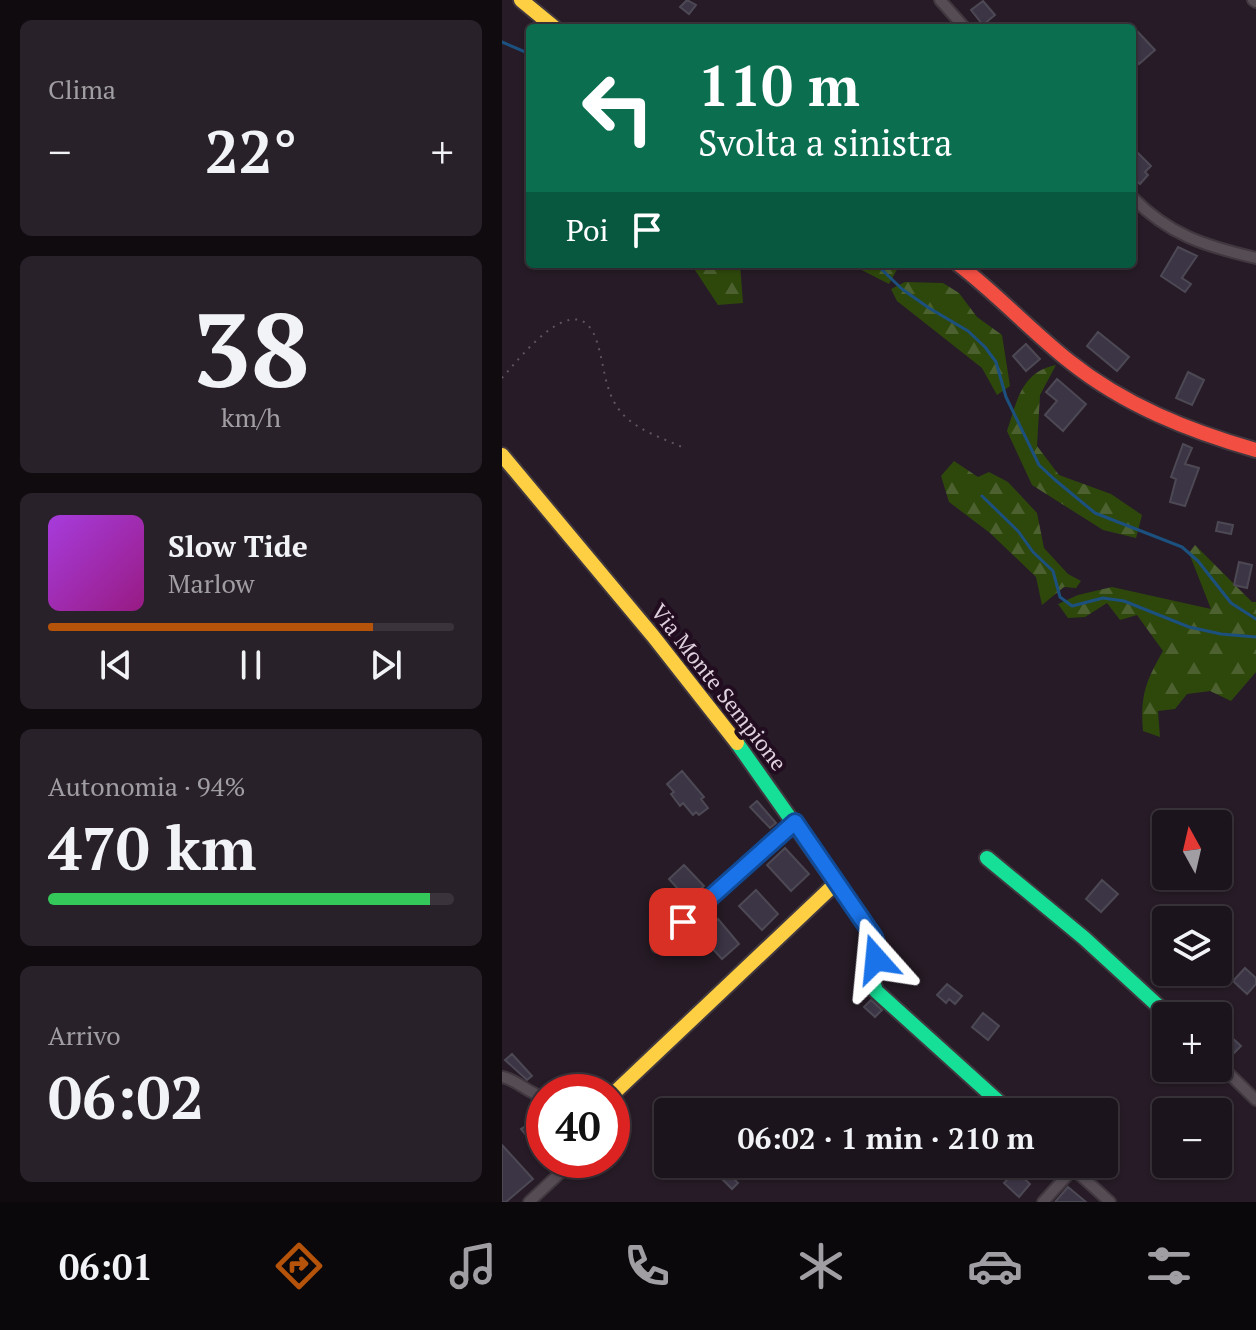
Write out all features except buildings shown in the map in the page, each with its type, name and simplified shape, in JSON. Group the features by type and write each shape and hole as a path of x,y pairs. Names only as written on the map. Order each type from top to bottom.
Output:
{"street":[{"path":"521,0 550,24"},
{"path":"940,0 961,24"},
{"path":"1136,201 1175,232 1209,246 1256,258"},
{"path":"963,268 1071,362 1108,387 1174,422 1256,450"},
{"name":"Via Monte Sempione","path":"502,455 653,636 795,822 874,937 878,949 871,978 876,991 994,1098"},
{"path":"657,947 795,822"},
{"path":"987,858 1084,938 1154,1002"},
{"path":"630,1078 836,883"},
{"path":"502,1077 512,1079 526,1091"},
{"path":"1232,1077 1256,1100"},
{"path":"529,1202 555,1178"},
{"path":"1043,1202 1062,1178"},
{"path":"1084,1178 1110,1202"}],"path":[{"path":"502,378 551,327 570,320 581,322 595,335 606,386 621,412 638,426 684,448"}],"green space":[{"path":"694,268 740,268 743,303 718,305"},
{"path":"858,268 898,268 889,284"},
{"path":"905,282 943,283 959,293 977,317 1002,335 1010,386 997,395 982,368 897,301 891,289"},
{"path":"1056,365 1040,395 1037,446 1059,475 1111,494 1142,515 1136,538 1103,530 1032,485 1007,431 1022,389 1035,374"},
{"path":"954,461 978,477 989,472 1008,482 1037,513 1044,548 1068,574 1081,581 1076,588 1064,587 1042,605 1036,577 990,533 949,502 941,476"},
{"path":"1195,545 1252,602 1256,602 1256,672 1231,701 1210,691 1187,694 1175,709 1158,711 1160,737 1143,731 1142,708 1148,680 1163,651 1137,615 1120,620 1107,603 1085,617 1068,618 1058,604 1078,595 1112,587 1211,609 1189,553"}],"waterway":[{"path":"502,42 526,52"},
{"path":"880,268 902,289 968,331 985,347 996,362 1006,397 1039,465 1095,513 1182,547 1198,561 1231,603 1256,619"},
{"path":"982,496 1053,571 1060,597 1072,606 1103,598 1124,601 1189,627 1256,637"}],"traffic: fast":[{"path":"737,743 876,940 872,978 876,991 994,1098"},
{"path":"987,858 1084,938 1154,1002"}],"traffic: slow":[{"path":"521,0 550,24"},
{"path":"502,455 653,636 737,743"},
{"path":"630,1078 836,883"}],"traffic: jam":[{"path":"963,268 1069,361 1112,391 1182,425 1256,450"}],"route":[{"path":"683,922 795,822 876,940 876,959"}]}
